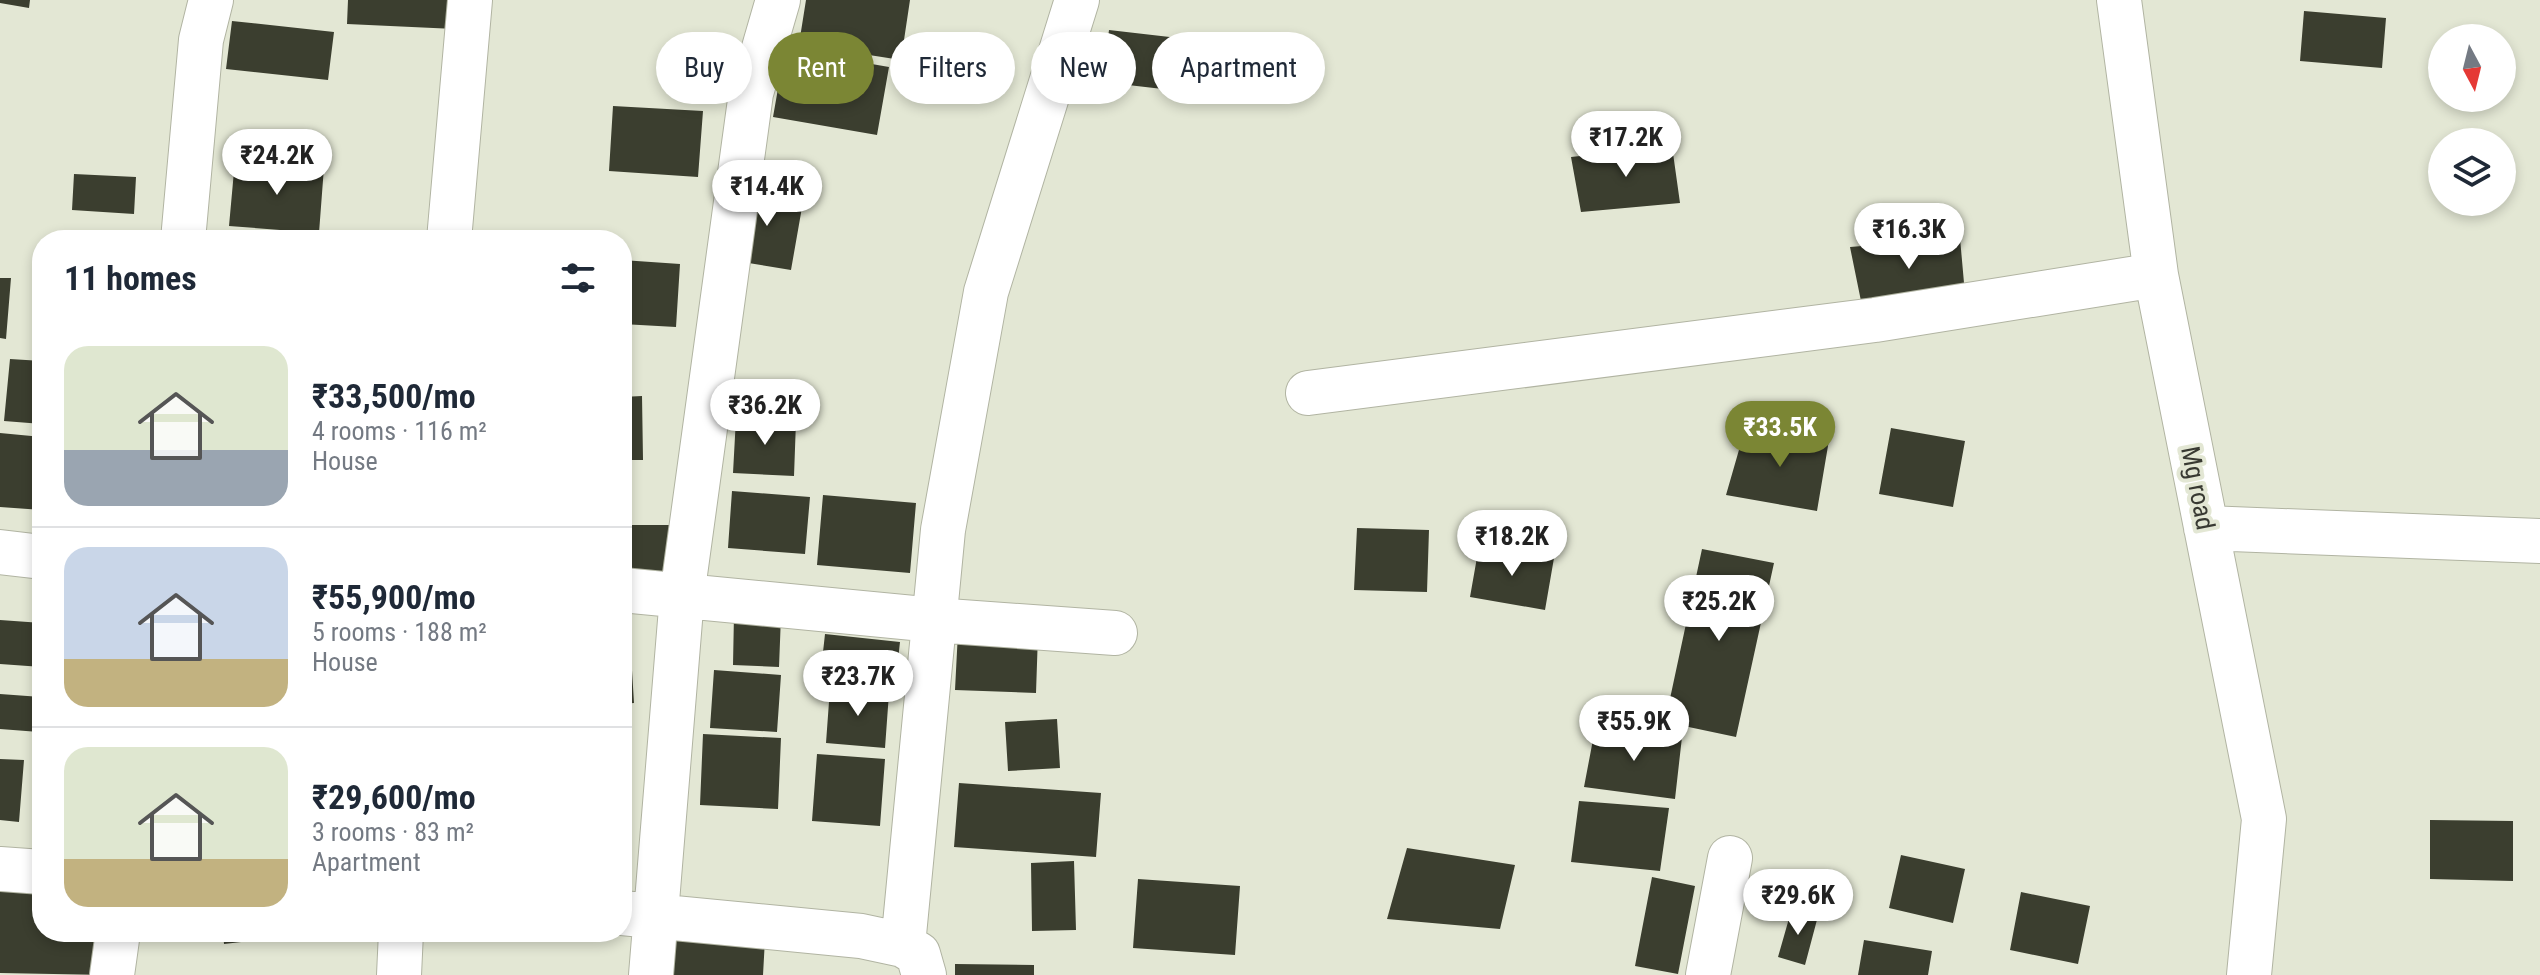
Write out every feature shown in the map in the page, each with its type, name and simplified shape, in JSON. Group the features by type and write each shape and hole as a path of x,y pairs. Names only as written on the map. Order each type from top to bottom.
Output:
{"street":[{"path":"184,230 201,40 211,0"},
{"path":"450,230 470,0"},
{"path":"651,975 639,914 751,93 778,0"},
{"path":"639,914 861,936 913,960 934,620 943,530 986,292 1077,0"},
{"name":"Mg road","path":"2119,0 2156,275 2264,819 2249,975"},
{"path":"1308,393 1875,320 2156,275"},
{"path":"2206,528 2540,541"},
{"path":"0,552 32,556"},
{"path":"632,591 934,620 1115,633"},
{"path":"1708,975 1730,858"},
{"path":"0,869 32,871"},
{"path":"112,975 117,942"},
{"path":"399,975 401,942"}],"building":[{"path":"0,0 30,0 29,8 0,3"},
{"path":"348,0 456,0 455,29 347,24"},
{"path":"806,0 910,0 905,32 890,32 890,58 874,56 874,32 801,32"},
{"path":"2304,11 2386,18 2382,68 2300,61"},
{"path":"232,21 334,32 328,80 226,69"},
{"path":"1136,33 1152,35 1152,88 1136,86"},
{"path":"874,64 889,67 877,135 773,117 775,104 874,104"},
{"path":"613,106 703,111 698,177 609,171"},
{"path":"1672,146 1680,203 1581,212 1571,157"},
{"path":"235,160 324,167 319,230 229,226"},
{"path":"74,174 136,177 134,214 72,210"},
{"path":"744,186 804,196 791,270 730,260"},
{"path":"1960,238 1965,294 1862,306 1850,247"},
{"path":"632,261 680,264 676,327 632,325"},
{"path":"0,278 11,278 6,339 0,338"},
{"path":"10,359 32,360 32,423 4,421"},
{"path":"632,396 642,396 643,460 632,460"},
{"path":"736,418 796,421 794,476 733,473"},
{"path":"1891,428 1965,441 1953,507 1879,494"},
{"path":"1745,429 1829,440 1817,511 1726,495"},
{"path":"0,433 32,436 32,509 0,507"},
{"path":"732,491 810,497 805,554 728,548"},
{"path":"823,495 916,503 910,573 817,565"},
{"path":"632,525 673,525 674,576 632,577"},
{"path":"1357,528 1429,530 1427,592 1354,590"},
{"path":"1479,546 1554,558 1545,610 1470,597"},
{"path":"1702,549 1774,563 1736,737 1665,722"},
{"path":"734,614 781,616 779,667 733,665"},
{"path":"0,620 32,622 32,666 0,664"},
{"path":"958,632 1038,634 1036,693 955,690"},
{"path":"825,634 900,642 895,687 820,679"},
{"path":"714,670 781,675 777,732 710,728"},
{"path":"830,688 889,693 885,748 826,743"},
{"path":"0,694 32,696 32,731 0,729"},
{"path":"1057,719 1060,768 1008,771 1005,722"},
{"path":"1595,729 1682,737 1675,799 1584,787"},
{"path":"703,734 781,738 778,809 700,805"},
{"path":"817,754 885,759 880,826 812,821"},
{"path":"0,759 24,760 19,822 0,820"},
{"path":"959,783 1101,793 1096,857 954,847"},
{"path":"1579,801 1669,808 1660,871 1571,862"},
{"path":"2430,820 2513,821 2513,881 2430,879"},
{"path":"1407,848 1515,865 1500,929 1387,919"},
{"path":"1901,855 1965,869 1953,923 1889,908"},
{"path":"1074,861 1076,930 1032,931 1031,863"},
{"path":"1652,877 1695,886 1678,974 1635,966"},
{"path":"0,878 32,882 32,942 111,942 107,975 0,973"},
{"path":"1138,879 1240,886 1235,955 1133,948"},
{"path":"2021,892 2090,906 2078,964 2010,950"},
{"path":"1792,908 1818,916 1805,965 1778,957"},
{"path":"672,932 765,939 763,975 668,975"},
{"path":"1864,940 1932,951 1928,975 1858,975"},
{"path":"955,964 1034,965 1034,975 955,975"}]}
